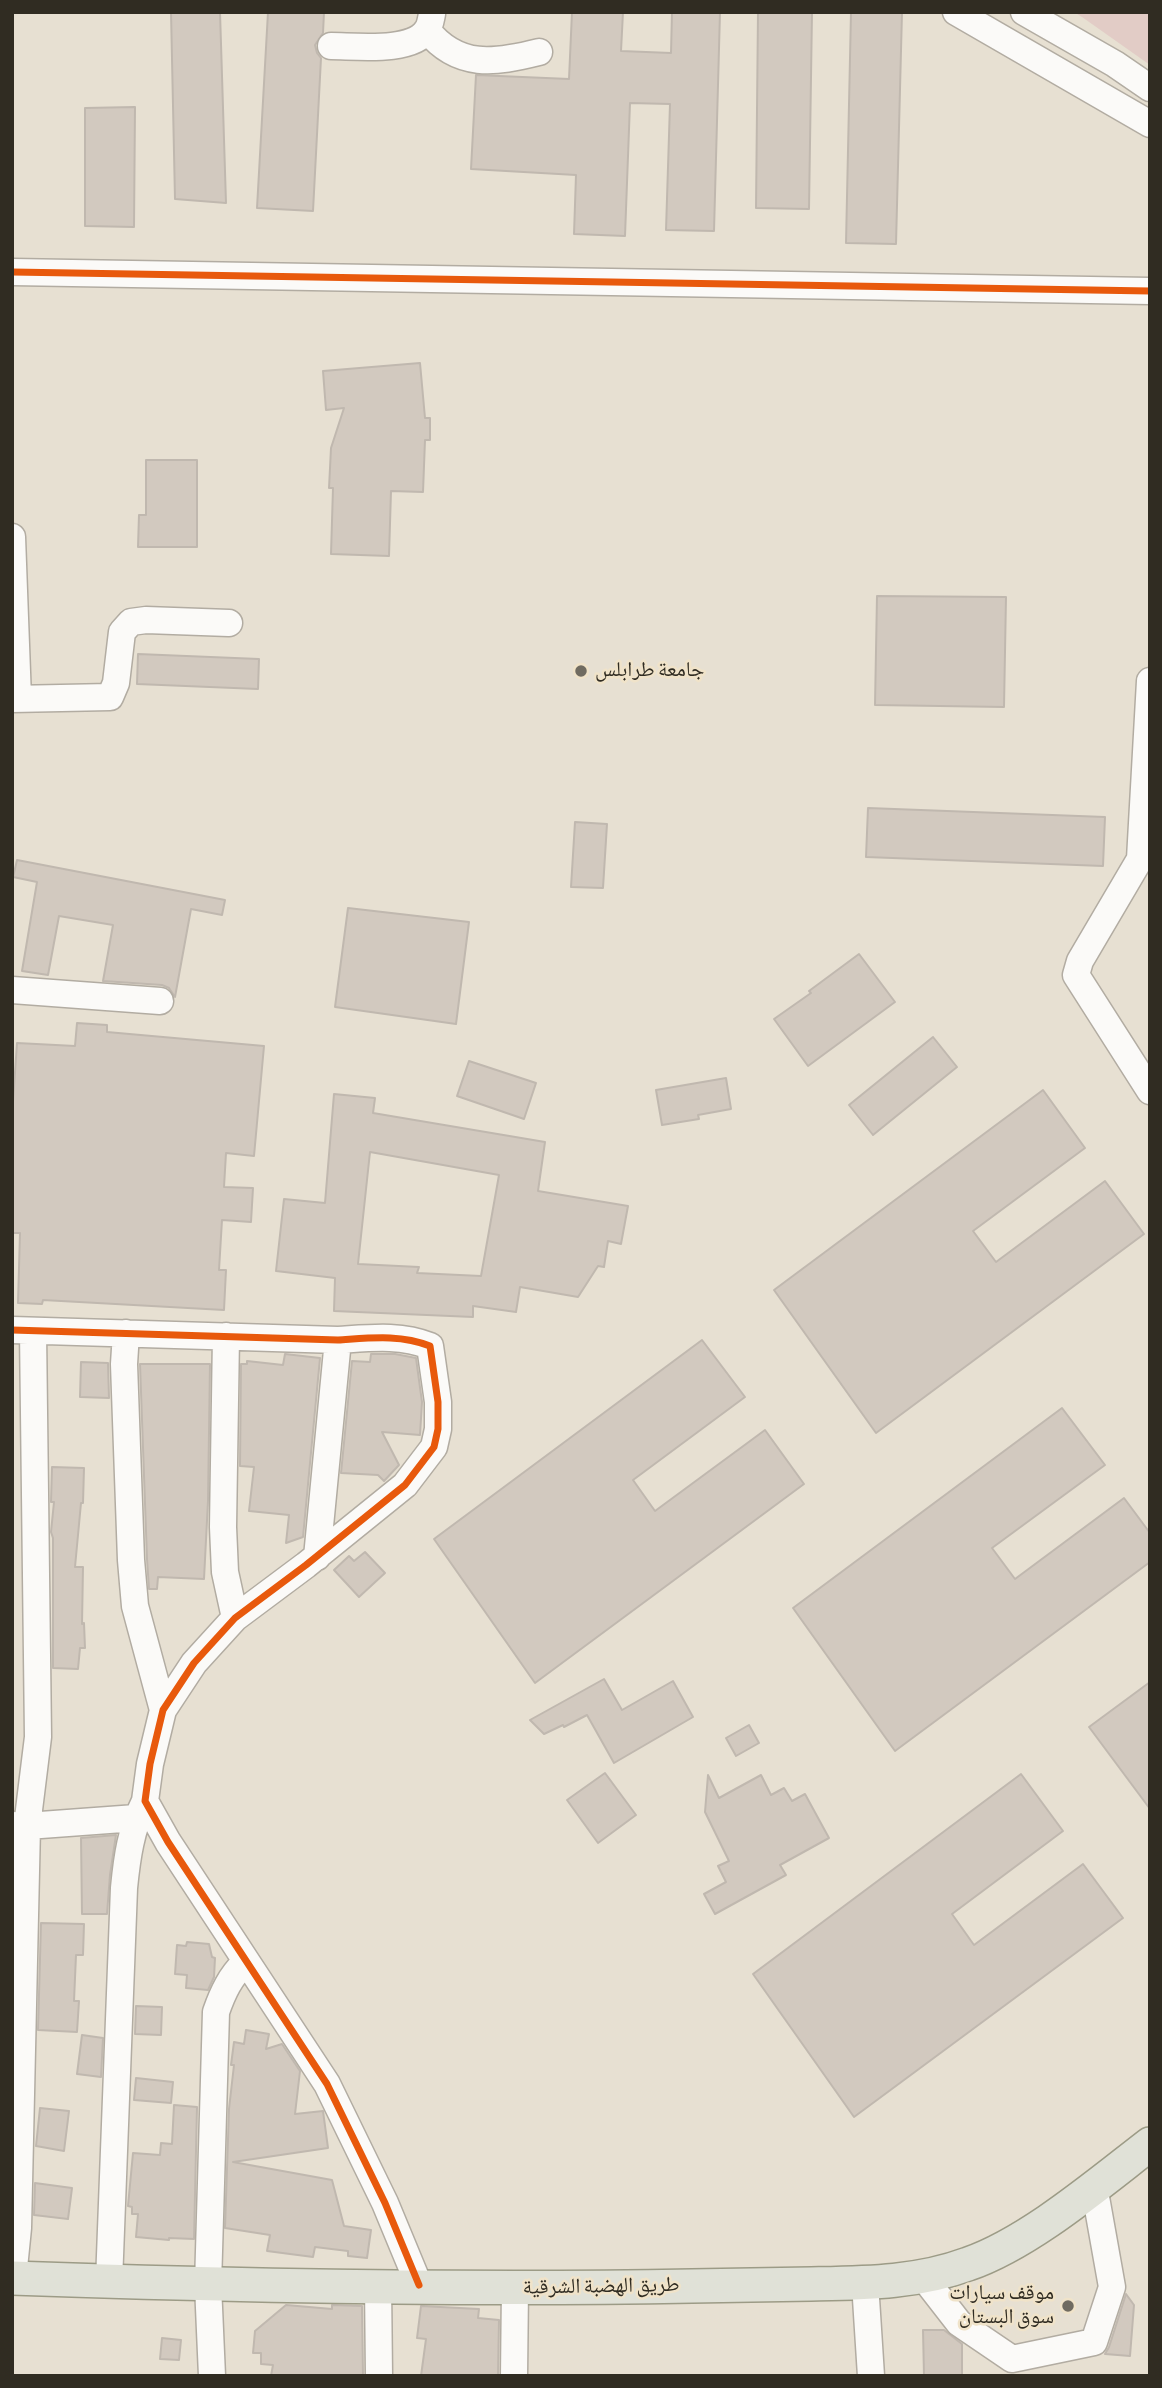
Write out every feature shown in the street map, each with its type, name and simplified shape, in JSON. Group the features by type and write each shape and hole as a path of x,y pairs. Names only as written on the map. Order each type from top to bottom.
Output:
{"main road":[{"name":"طريق الهضبة الشرقية","path":"13,2278 208,2285 515,2288 865,2283 924,2278 971,2264 1030,2233 1150,2144"}],"street":[{"path":"956,12 1150,124"},
{"path":"1024,12 1115,64 1150,88"},
{"path":"331,46 396,45 415,40 430,21"},
{"path":"430,21 439,45 481,61 506,61 538,52"},
{"path":"12,272 1150,291"},
{"path":"12,537 15,699 110,697 116,683 122,632 131,622 146,620 229,623"},
{"path":"1150,681 1140,859 1080,961 1076,975 1150,1091"},
{"path":"12,990 160,1001"},
{"path":"13,2278 18,2228 20,1826 38,1737 22,1330 338,1340 382,1337 415,1340 430,1346 438,1402 438,1429 434,1447 405,1485 235,1618 194,1663 163,1710 141,1810 128,1852 124,1888 110,2282"},
{"path":"126,1334 131,1560 135,1606 163,1710"},
{"path":"226,1336 223,1527 225,1572 235,1618"},
{"path":"317,1556 338,1340"},
{"path":"20,1826 141,1810"},
{"path":"141,1810 168,1842 327,2084 385,2203 419,2285"},
{"path":"212,2376 208,2285 216,2012 233,1974 246,1961"},
{"path":"924,2278 959,2323 1012,2359 1094,2342 1112,2287 1094,2186"},
{"path":"865,2283 871,2376"},
{"path":"378,2285 379,2376"},
{"path":"514,2376 515,2288"}],"shaded area":[{"path":"1074,12 1150,12 1150,65 1082,17"}],"building":[{"path":"171,12 220,12 226,203 175,199"},
{"path":"268,12 324,12 323,33 315,45 321,58 313,211 257,208"},
{"path":"572,12 623,12 621,51 671,53 672,12 720,12 714,231 666,230 670,104 630,103 625,236 574,234 576,175 471,169 476,75 569,79"},
{"path":"758,12 812,12 809,209 756,208"},
{"path":"851,12 902,12 896,244 846,243"},
{"path":"135,107 134,227 85,226 85,108"},
{"path":"420,363 425,418 430,418 430,440 425,440 423,492 391,491 389,556 331,554 331,448 344,408 326,410 323,371"},
{"path":"146,460 197,460 197,547 138,547 139,515 146,515"},
{"path":"877,596 1006,597 1004,707 875,705"},
{"path":"138,654 259,659 258,689 137,684"},
{"path":"868,808 1105,817 1103,866 866,857"},
{"path":"575,822 607,824 603,888 571,887"},
{"path":"17,860 225,900 222,915 191,909 175,997 169,988 162,985 103,981 113,925 59,916 48,975 22,971 37,882 13,877"},
{"path":"348,908 469,922 456,1024 335,1007"},
{"path":"859,954 895,1002 808,1066 774,1019"},
{"path":"77,1023 107,1025 107,1032 264,1046 254,1156 226,1153 224,1187 253,1188 251,1222 222,1220 219,1270 226,1270 224,1310 43,1300 42,1304 18,1303 20,1233 12,1233 12,1116 17,1043 75,1046"},
{"path":"933,1037 957,1067 873,1135 849,1105"},
{"path":"469,1061 536,1083 524,1119 457,1096"},
{"path":"726,1078 731,1109 698,1115 699,1119 662,1125 656,1090"},
{"path":"1043,1090 1085,1148 973,1231 996,1262 1105,1181 1144,1234 876,1433 774,1290"},
{"path":"334,1094 375,1098 373,1113 545,1142 538,1191 628,1206 621,1244 608,1241 604,1267 598,1266 578,1297 520,1287 516,1312 473,1306 473,1317 334,1311 335,1278 276,1271 284,1199 325,1203","holes":["370,1152 499,1175 481,1276 417,1273 419,1267 358,1264"]},
{"path":"702,1340 745,1397 633,1480 655,1511 765,1430 804,1484 535,1683 434,1539"},
{"path":"285,1354 320,1358 303,1537 286,1543 289,1515 249,1511 254,1467 240,1466 241,1364 247,1364 247,1361 283,1365"},
{"path":"371,1354 395,1354 416,1358 422,1402 420,1435 382,1432 399,1465 384,1481 378,1475 341,1473 352,1361 370,1362"},
{"path":"81,1362 108,1363 109,1398 80,1397"},
{"path":"140,1364 210,1364 204,1579 158,1577 157,1589 149,1589"},
{"path":"1062,1408 1105,1465 992,1548 1015,1579 1124,1498 1150,1533 1150,1562 895,1751 793,1608"},
{"path":"52,1467 84,1468 83,1503 75,1567 83,1567 82,1624 84,1623 85,1648 80,1648 78,1669 53,1668"},
{"path":"365,1552 385,1573 359,1597 334,1570 349,1556 354,1561"},
{"path":"604,1679 622,1710 673,1681 693,1717 614,1763 587,1715 544,1734 530,1720"},
{"path":"1150,1682 1150,1809 1089,1727"},
{"path":"749,1725 759,1743 736,1756 726,1738"},
{"path":"605,1773 636,1815 598,1843 567,1800"},
{"path":"1021,1774 1063,1831 952,1914 974,1945 1083,1864 1123,1918 854,2117 753,1974"},
{"path":"708,1775 719,1798 761,1775 771,1795 784,1788 792,1801 805,1794 829,1838 780,1865 786,1875 715,1914 704,1894 726,1882 718,1866 729,1861 705,1812"},
{"path":"116,1835 107,1914 82,1914 81,1838"},
{"path":"41,1923 84,1924 83,1955 76,1955 74,2001 79,2001 77,2032 38,2030"},
{"path":"187,1942 209,1944 212,1957 215,1958 214,1977 208,1990 186,1988 187,1975 175,1974 177,1945 186,1946"},
{"path":"136,2006 162,2007 161,2035 135,2034"},
{"path":"246,2030 269,2034 266,2049 282,2044 300,2071 295,2114 323,2111 328,2148 233,2162 332,2180 344,2226 371,2230 367,2258 348,2256 348,2251 315,2247 313,2257 267,2251 270,2235 225,2228 229,2109 234,2065 231,2065 234,2042 244,2044"},
{"path":"82,2035 103,2038 101,2077 77,2074"},
{"path":"136,2078 173,2082 171,2103 134,2100"},
{"path":"174,2105 197,2107 194,2239 136,2237 138,2214 132,2214 132,2207 128,2206 133,2153 160,2155 161,2143 172,2144"},
{"path":"40,2108 69,2111 64,2151 36,2146"},
{"path":"35,2183 72,2188 68,2219 34,2215"},
{"path":"1126,2294 1134,2305 1130,2356 1105,2354 1109,2347"},
{"path":"286,2305 332,2309 332,2305 362,2306 363,2376 271,2376 273,2365 261,2364 261,2353 253,2353 255,2331"},
{"path":"421,2306 479,2309 478,2318 499,2320 498,2376 421,2376 426,2339 417,2338"},
{"path":"923,2330 944,2330 962,2344 962,2376 924,2376"},
{"path":"162,2338 181,2340 179,2360 160,2359"}],"cycle path":[{"path":"12,272 1150,291"},
{"path":"12,1330 338,1340 385,1338 430,1346 438,1402 438,1429 434,1447 405,1485 235,1618 194,1663 163,1710 150,1764 145,1801 168,1842 327,2084 385,2203 419,2285"}],"place":[{"name":"جامعة طرابلس","path":"581,671"},
{"name":"موقف سيارات سوق البستان","path":"1068,2306"}]}
